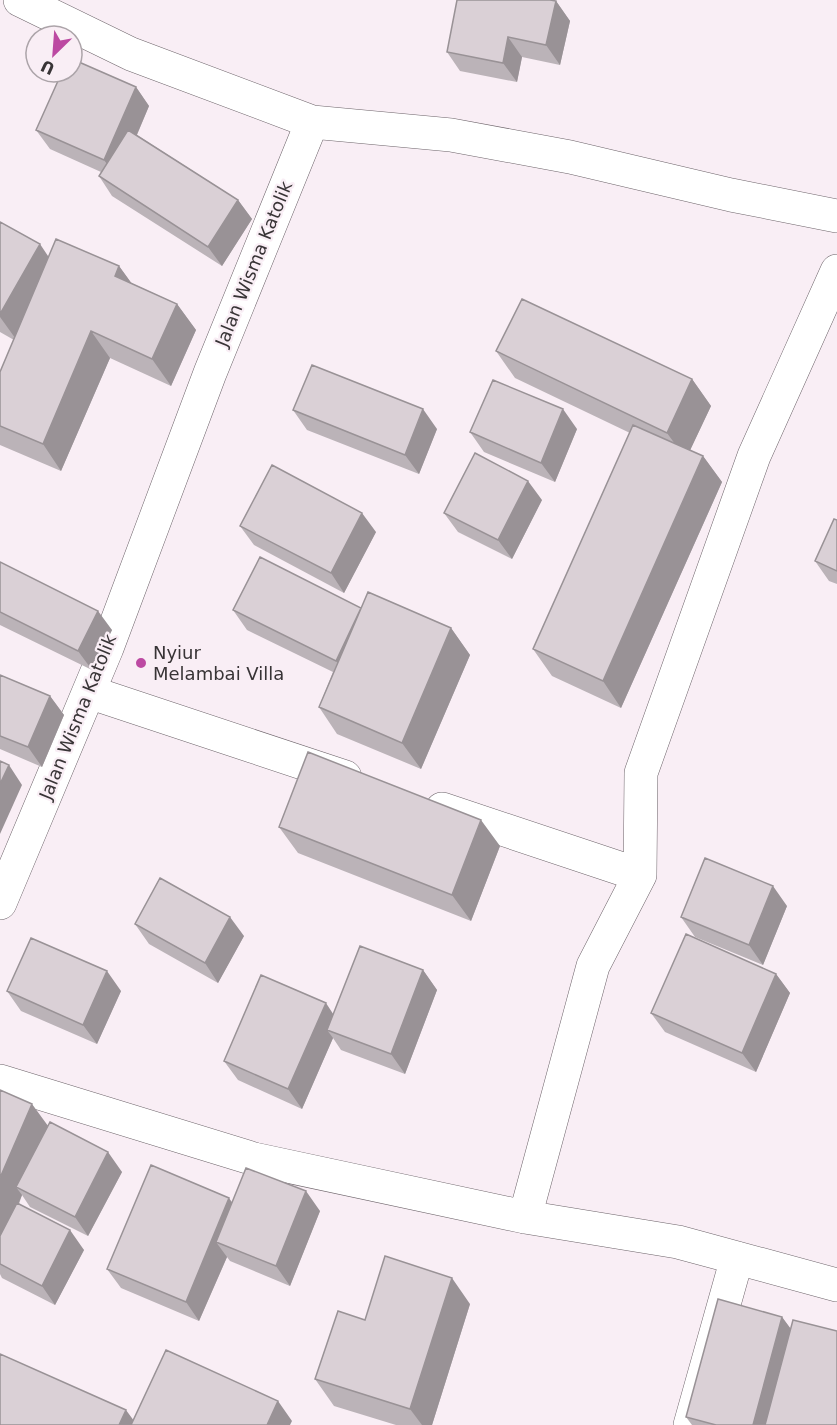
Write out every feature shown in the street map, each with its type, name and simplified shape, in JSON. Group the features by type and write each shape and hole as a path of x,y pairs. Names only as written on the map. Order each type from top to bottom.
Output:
{"street":[{"path":"20,0 131,54 312,122 452,135 570,157 731,195 837,216"},
{"name":"Jalan Wisma Katolik","path":"0,903 89,692 210,373 312,122"},
{"path":"525,1217 593,966 640,875 641,773 754,456 837,271"},
{"path":"89,692 370,785"},
{"path":"415,800 640,875"},
{"path":"0,1081 254,1159 525,1217 678,1242 837,1285"},
{"path":"690,1425 737,1258"}],"building":[{"path":"457,0 556,1 546,45 508,37 503,63 447,52"},
{"path":"84,64 136,87 104,160 36,130 57,84 84,84"},
{"path":"128,130 238,200 208,247 99,176"},
{"path":"0,222 40,244 0,314"},
{"path":"56,239 119,266 115,276 177,304 152,359 91,331 43,444 0,426 0,372"},
{"path":"522,299 692,379 667,433 496,351"},
{"path":"312,365 423,409 405,455 293,410"},
{"path":"493,380 563,409 541,463 470,432"},
{"path":"633,425 703,456 603,681 533,649"},
{"path":"475,453 528,481 498,540 444,513"},
{"path":"272,465 362,513 331,573 240,526"},
{"path":"834,519 837,520 837,571 815,561"},
{"path":"260,557 361,608 336,661 233,610"},
{"path":"0,562 98,611 78,651 0,612"},
{"path":"368,592 451,628 402,743 319,707"},
{"path":"0,675 50,696 28,747 0,736"},
{"path":"308,752 481,820 452,895 279,827"},
{"path":"0,761 9,765 0,784"},
{"path":"705,858 773,886 749,945 681,917"},
{"path":"160,878 230,917 205,963 135,924"},
{"path":"686,934 776,974 742,1053 651,1013"},
{"path":"31,938 107,971 83,1025 7,991"},
{"path":"360,946 423,970 391,1054 327,1030"},
{"path":"261,975 326,1003 288,1089 224,1061"},
{"path":"0,1090 32,1104 0,1178"},
{"path":"50,1122 108,1152 75,1217 16,1187"},
{"path":"151,1165 229,1198 186,1302 107,1269"},
{"path":"246,1168 306,1191 276,1266 216,1242"},
{"path":"17,1203 70,1230 42,1286 0,1264 0,1236"},
{"path":"385,1256 452,1278 410,1409 315,1379 338,1311 365,1320"},
{"path":"718,1299 782,1317 753,1425 716,1425 686,1417"},
{"path":"793,1320 837,1331 837,1425 765,1425"},
{"path":"166,1350 278,1401 267,1425 131,1425"},
{"path":"0,1354 126,1410 119,1425 0,1425"}],"place":[{"name":"Nyiur Melambai Villa","path":"141,663"}]}
